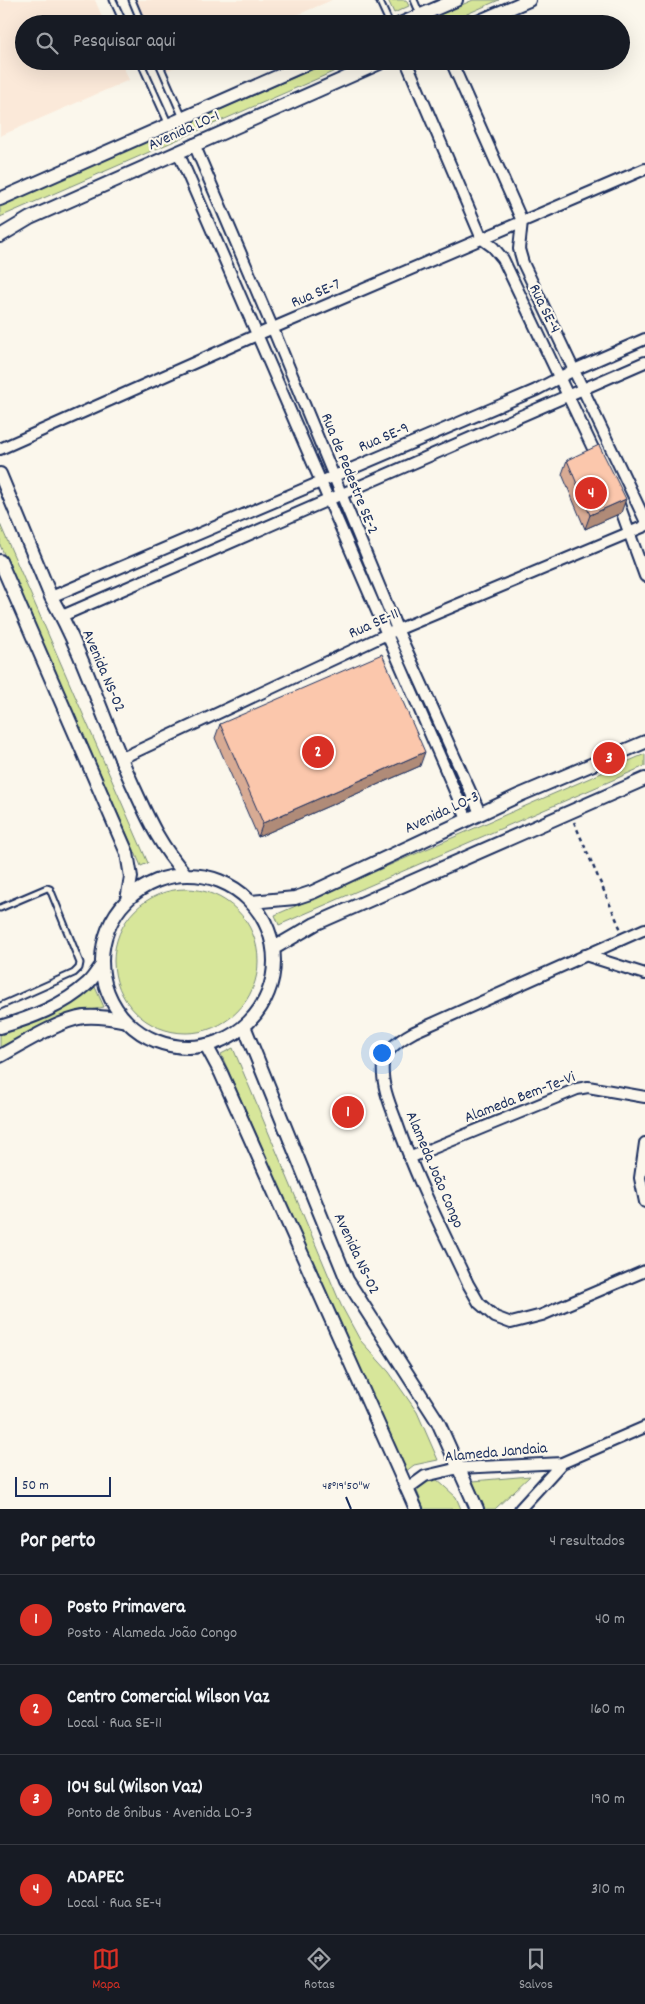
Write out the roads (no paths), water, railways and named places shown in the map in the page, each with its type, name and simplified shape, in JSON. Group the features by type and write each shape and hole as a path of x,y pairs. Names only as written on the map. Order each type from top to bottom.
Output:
{"street":[{"path":"420,15 456,0"},
{"path":"494,15 529,0"},
{"name":"Avenida LO-1","path":"0,199 292,70"},
{"name":"Avenida LO-1","path":"0,236 30,218 363,70"},
{"name":"Rua SE-4","path":"410,70 482,239 504,259 603,471"},
{"path":"455,70 522,222"},
{"name":"Rua de Pedestre SE-2","path":"194,144 397,629 480,814"},
{"name":"Rua de Pedestre SE-2","path":"178,152 259,334 385,634 467,819"},
{"name":"Rua SE-7","path":"0,450 259,334 645,169"},
{"name":"Rua SE-4","path":"522,222 519,249 524,263 645,520"},
{"name":"Rua SE-9","path":"51,597 536,390 574,370 645,339"},
{"name":"Rua SE-9","path":"62,616 645,362"},
{"name":"Avenida NS-02","path":"0,474 51,597 62,616 108,725 120,759 157,837 168,856 186,875"},
{"path":"611,487 645,576"},
{"name":"Rua SE-11","path":"120,759 385,634 645,526"},
{"path":"0,561 127,853 130,878 127,900"},
{"name":"Avenida LO-3","path":"251,902 296,898 313,892 467,819 645,742"},
{"path":"274,948 315,924 645,780"},
{"path":"186,875 210,878 232,887 251,902 266,924 274,948 273,977 263,1004 244,1026 227,1038 206,1045 178,1047 150,1038 126,1021 111,999 105,986 102,965 104,942 113,919 127,900 154,882 186,875"},
{"name":"Alameda João Congo","path":"645,929 403,1037 390,1050 383,1062 388,1101 409,1158 468,1284 479,1302 495,1317 511,1323 542,1315 645,1271"},
{"path":"585,955 645,974"},
{"path":"0,1027 21,1021 61,1004 88,984 102,965"},
{"path":"0,1056 49,1030 83,1017 109,1017 126,1021"},
{"name":"Avenida NS-02","path":"244,1026 347,1280 438,1422 477,1509"},
{"path":"206,1045 221,1073 416,1509"},
{"name":"Alameda Bem-Te-Vi","path":"409,1158 577,1089 588,1088 645,1097"},
{"path":"645,1143 640,1178 645,1202"},
{"name":"Alameda Jandaia","path":"407,1489 425,1476 458,1468 562,1463 645,1427"},
{"name":"Alameda Jandaia","path":"520,1509 562,1463"}],"lane":[{"path":"113,0 120,15"},
{"path":"132,0 138,15"},
{"path":"379,0 386,15"},
{"path":"414,0 420,15"},
{"path":"144,70 169,125"},
{"path":"162,70 183,118"},
{"path":"0,908 47,888 50,890 80,963 79,968 74,973 0,1006"}],"place":[{"name":"ADAPEC","path":"591,493"},
{"name":"Centro Comercial Wilson Vaz","path":"318,752"},
{"name":"104 Sul (Wilson Vaz)","path":"609,758"},
{"name":"Posto Primavera","path":"348,1112"}]}
